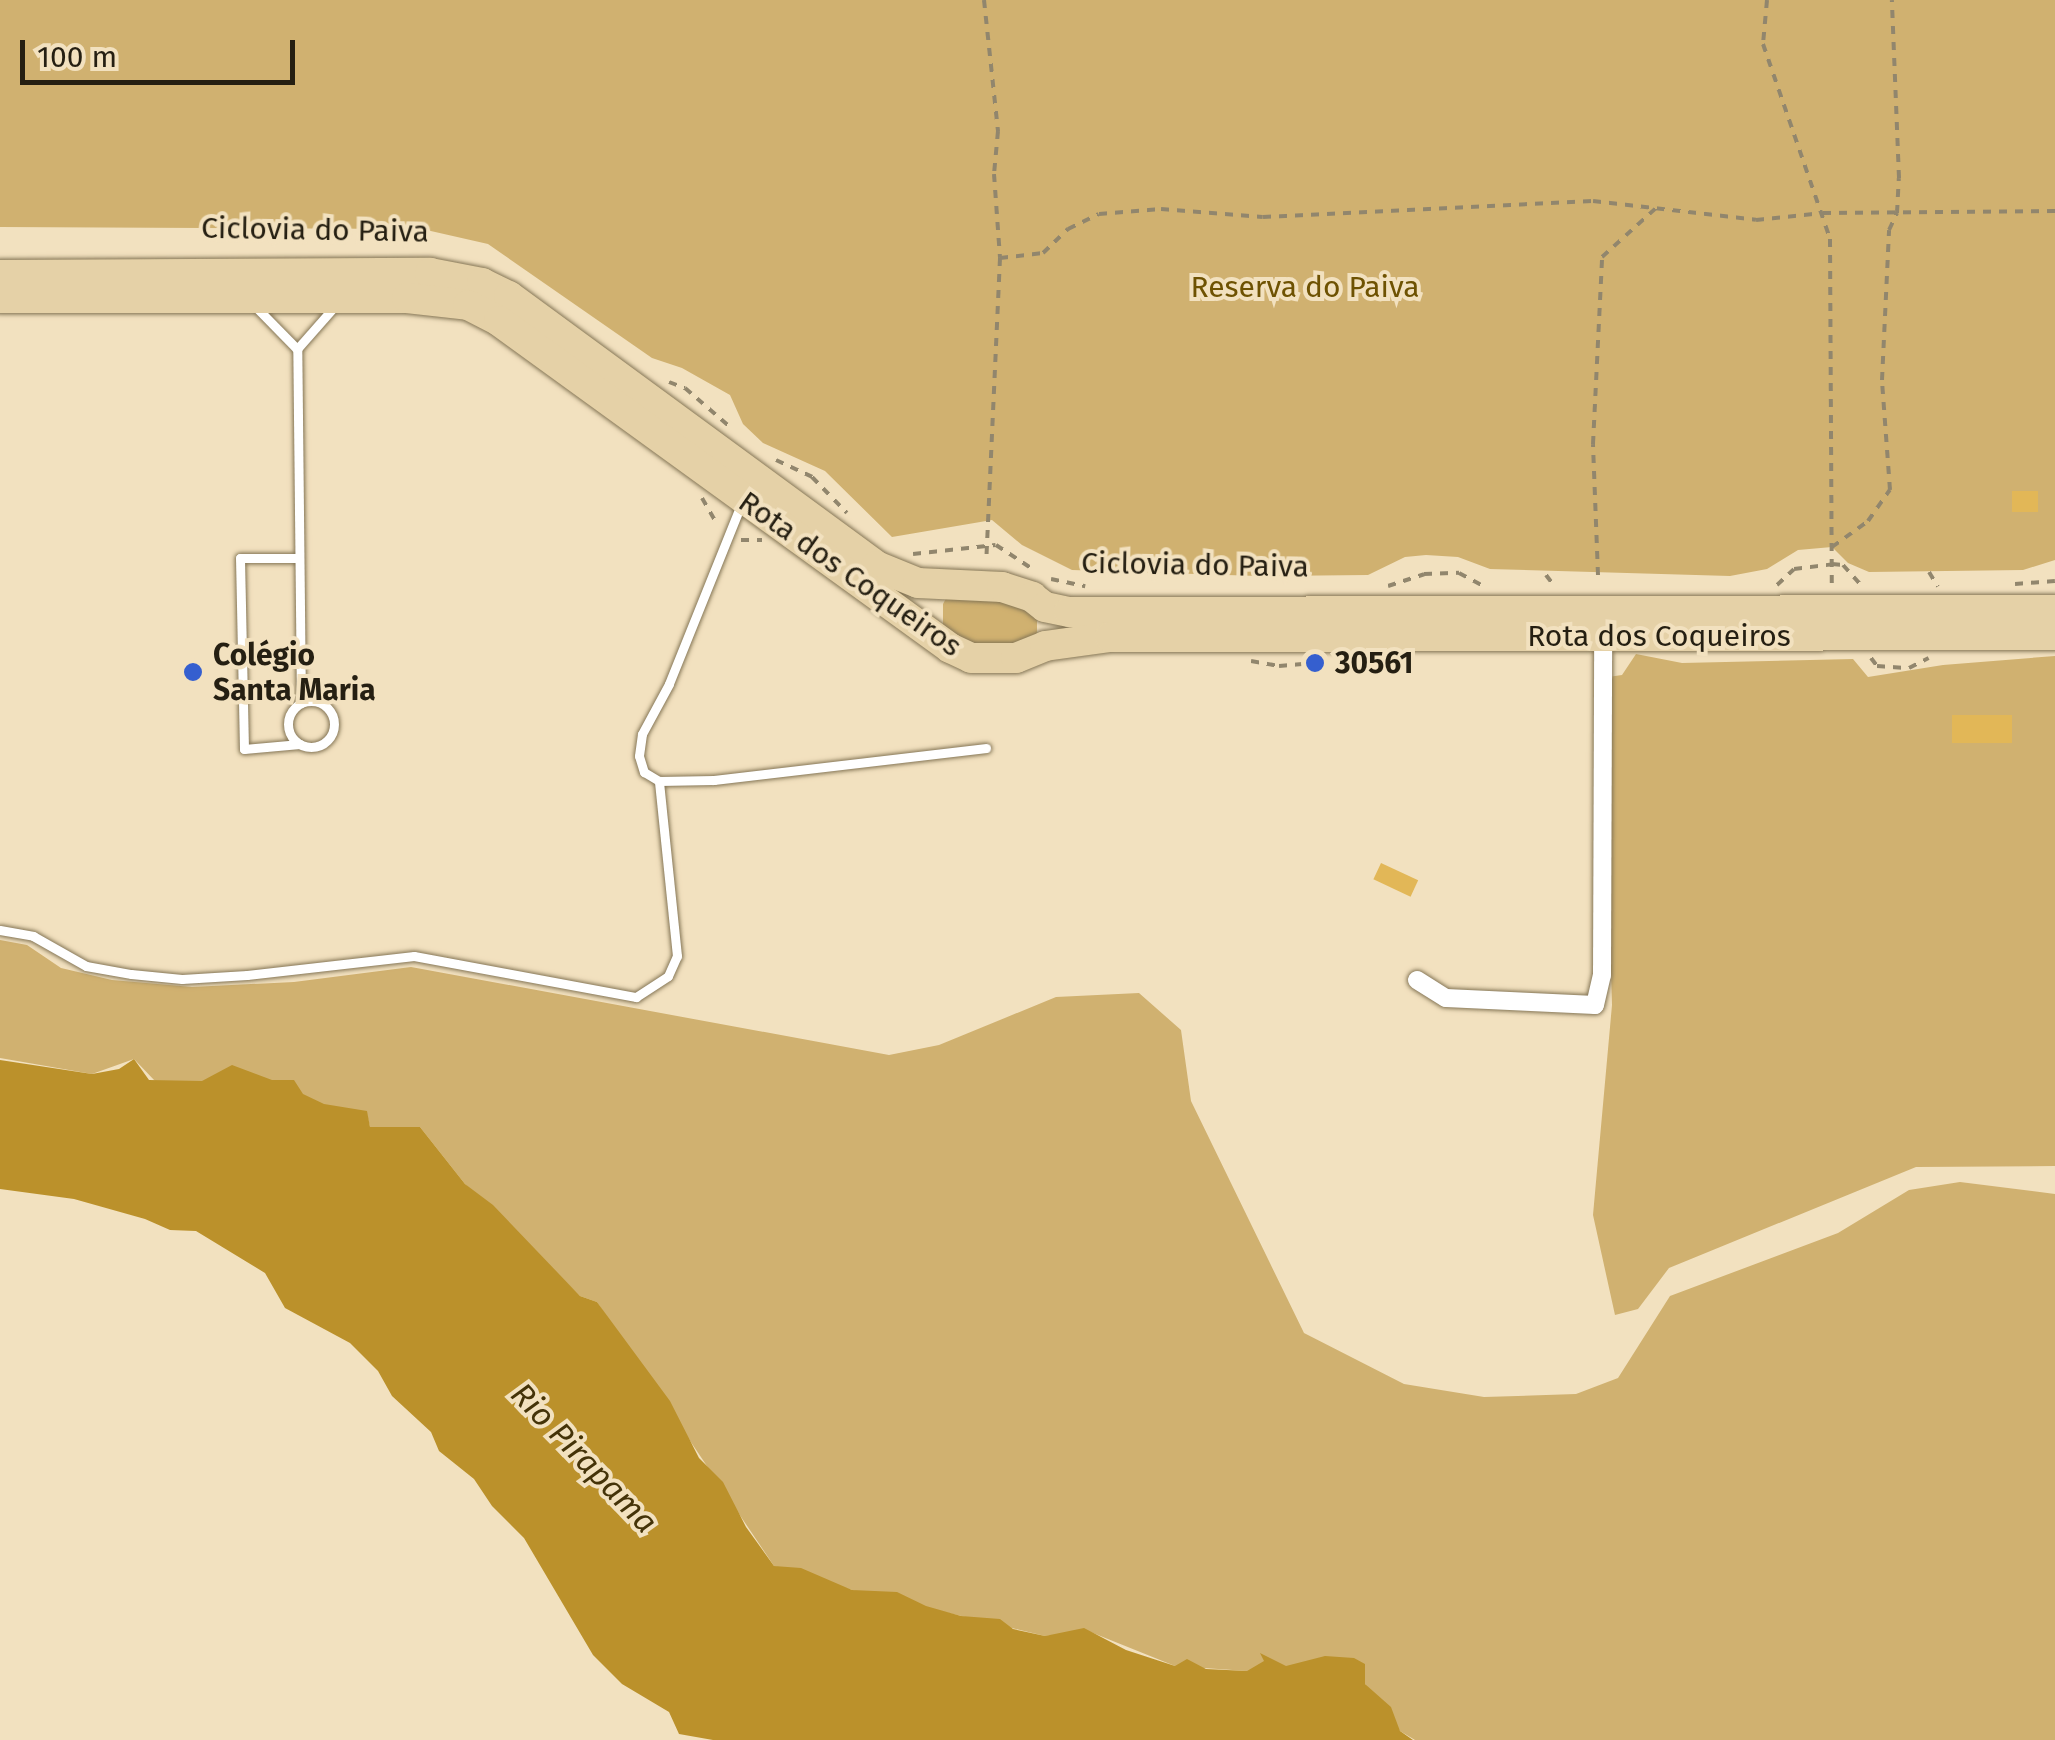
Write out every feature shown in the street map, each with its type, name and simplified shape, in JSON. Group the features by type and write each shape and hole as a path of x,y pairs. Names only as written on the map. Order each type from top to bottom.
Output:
{"main road":[{"name":"Rota dos Coqueiros","path":"0,275 430,273 482,284 509,296 876,566 908,580 985,585 1032,597 1045,607 1094,614 2055,610"},
{"name":"Rota dos Coqueiros","path":"0,298 439,299 468,305 499,320 743,500 938,639 971,658 992,661 1076,640 1110,637 2055,635"},
{"path":"938,639 934,607 945,585"},
{"path":"1032,597 1043,625 1036,651"}],"street":[{"path":"1417,980 1446,998 1594,1005 1602,975 1603,636"}],"lane":[{"path":"248,298 296,349 301,704 289,720 290,734 300,744"},
{"path":"296,349 343,298"},
{"path":"743,500 669,684 642,734 639,756 644,772 659,782 714,780 986,748"},
{"path":"299,558 240,558 244,749 321,745 334,729 328,708 316,702 301,704"},
{"path":"0,930 33,936 86,966 131,974 182,978 264,974 414,956 636,997 668,976 677,956 659,782"}],"path":[{"path":"984,0 998,130 994,174 1000,258 985,585"},
{"path":"1767,0 1763,44 1830,239 1832,613"},
{"path":"1832,546 1868,520 1890,490 1882,380 1889,230 1897,213 1892,0"},
{"path":"1000,258 1043,253 1068,229 1099,214 1161,209 1264,216 1593,202 1756,220 1823,214 2055,211"},
{"path":"1598,575 1593,444 1602,257 1656,208"},
{"path":"668,382 685,388 722,416 736,436"},
{"path":"770,458 812,476 851,517"},
{"path":"702,497 713,520 728,535 772,542"},
{"path":"901,552 919,554 987,544"},
{"name":"Ciclovia do Paiva","path":"987,544 996,545 1012,559 1062,585 1102,587"},
{"path":"1770,586 1783,583 1794,569 1832,564 1843,566 1858,584 1875,586"},
{"path":"1381,590 1424,574 1459,573 1484,586"},
{"path":"1999,585 2055,581"},
{"path":"1923,587 1953,586"},
{"path":"1538,587 1556,587"},
{"path":"1868,655 1878,666 1910,668 1940,652"},
{"path":"1248,660 1279,666 1336,658"}],"green space":[{"name":"Reserva do Paiva","path":"0,0 2055,0 2055,560 2023,570 1869,572 1848,563 1832,547 1798,550 1767,569 1730,576 1490,569 1458,557 1426,555 1405,557 1368,575 1258,576 1072,570 1022,545 992,520 892,537 825,471 763,443 743,424 730,395 682,368 652,358 488,244 422,229 0,227"},
{"path":"996,592 1037,618 1037,634 1030,643 963,647 943,626 943,604 949,593"},
{"path":"1636,654 1682,663 1853,659 1868,677 1943,665 2055,656 2055,1166 1916,1167 1669,1268 1638,1309 1615,1315 1593,1215 1612,1005 1603,689 1608,677 1622,675"},
{"path":"0,940 27,945 61,968 112,980 192,987 294,982 411,967 889,1055 939,1045 1056,997 1139,993 1181,1030 1191,1101 1304,1333 1404,1384 1484,1397 1576,1394 1618,1378 1670,1296 1838,1233 1909,1190 1960,1182 2055,1194 2055,1740 1415,1740 1400,1731 1365,1684 1354,1659 1247,1671 1175,1666 1088,1631 1045,1636 852,1590 774,1566 597,1302 580,1296 465,1184 420,1127 370,1127 366,1111 352,1112 202,1081 155,1081 134,1059 92,1074 0,1058"}],"water":[{"name":"Rio Pirapama","path":"134,1059 149,1080 202,1081 232,1065 272,1080 294,1080 303,1094 324,1104 367,1111 370,1127 420,1127 465,1184 493,1205 580,1296 597,1302 670,1401 699,1458 723,1482 746,1527 774,1566 801,1568 852,1590 897,1592 926,1606 961,1616 1000,1619 1013,1629 1045,1636 1084,1628 1126,1650 1175,1666 1187,1659 1206,1669 1247,1671 1264,1661 1260,1653 1286,1666 1325,1656 1354,1658 1365,1664 1365,1684 1391,1707 1400,1731 1413,1740 713,1740 679,1734 669,1712 622,1684 593,1655 524,1538 492,1506 474,1479 439,1451 431,1432 392,1396 378,1371 350,1343 285,1308 265,1273 196,1231 170,1230 74,1199 0,1189 0,1060 92,1074 119,1069"}],"building":[{"path":"2012,491 2038,491 2038,512 2012,512"},
{"path":"1952,715 2012,715 2012,743 1952,743"},
{"path":"1381,863 1418,880 1411,897 1373,879"}],"place":[{"name":"30561","path":"1315,663"},
{"name":"Colégio Santa Maria","path":"193,672"}]}
